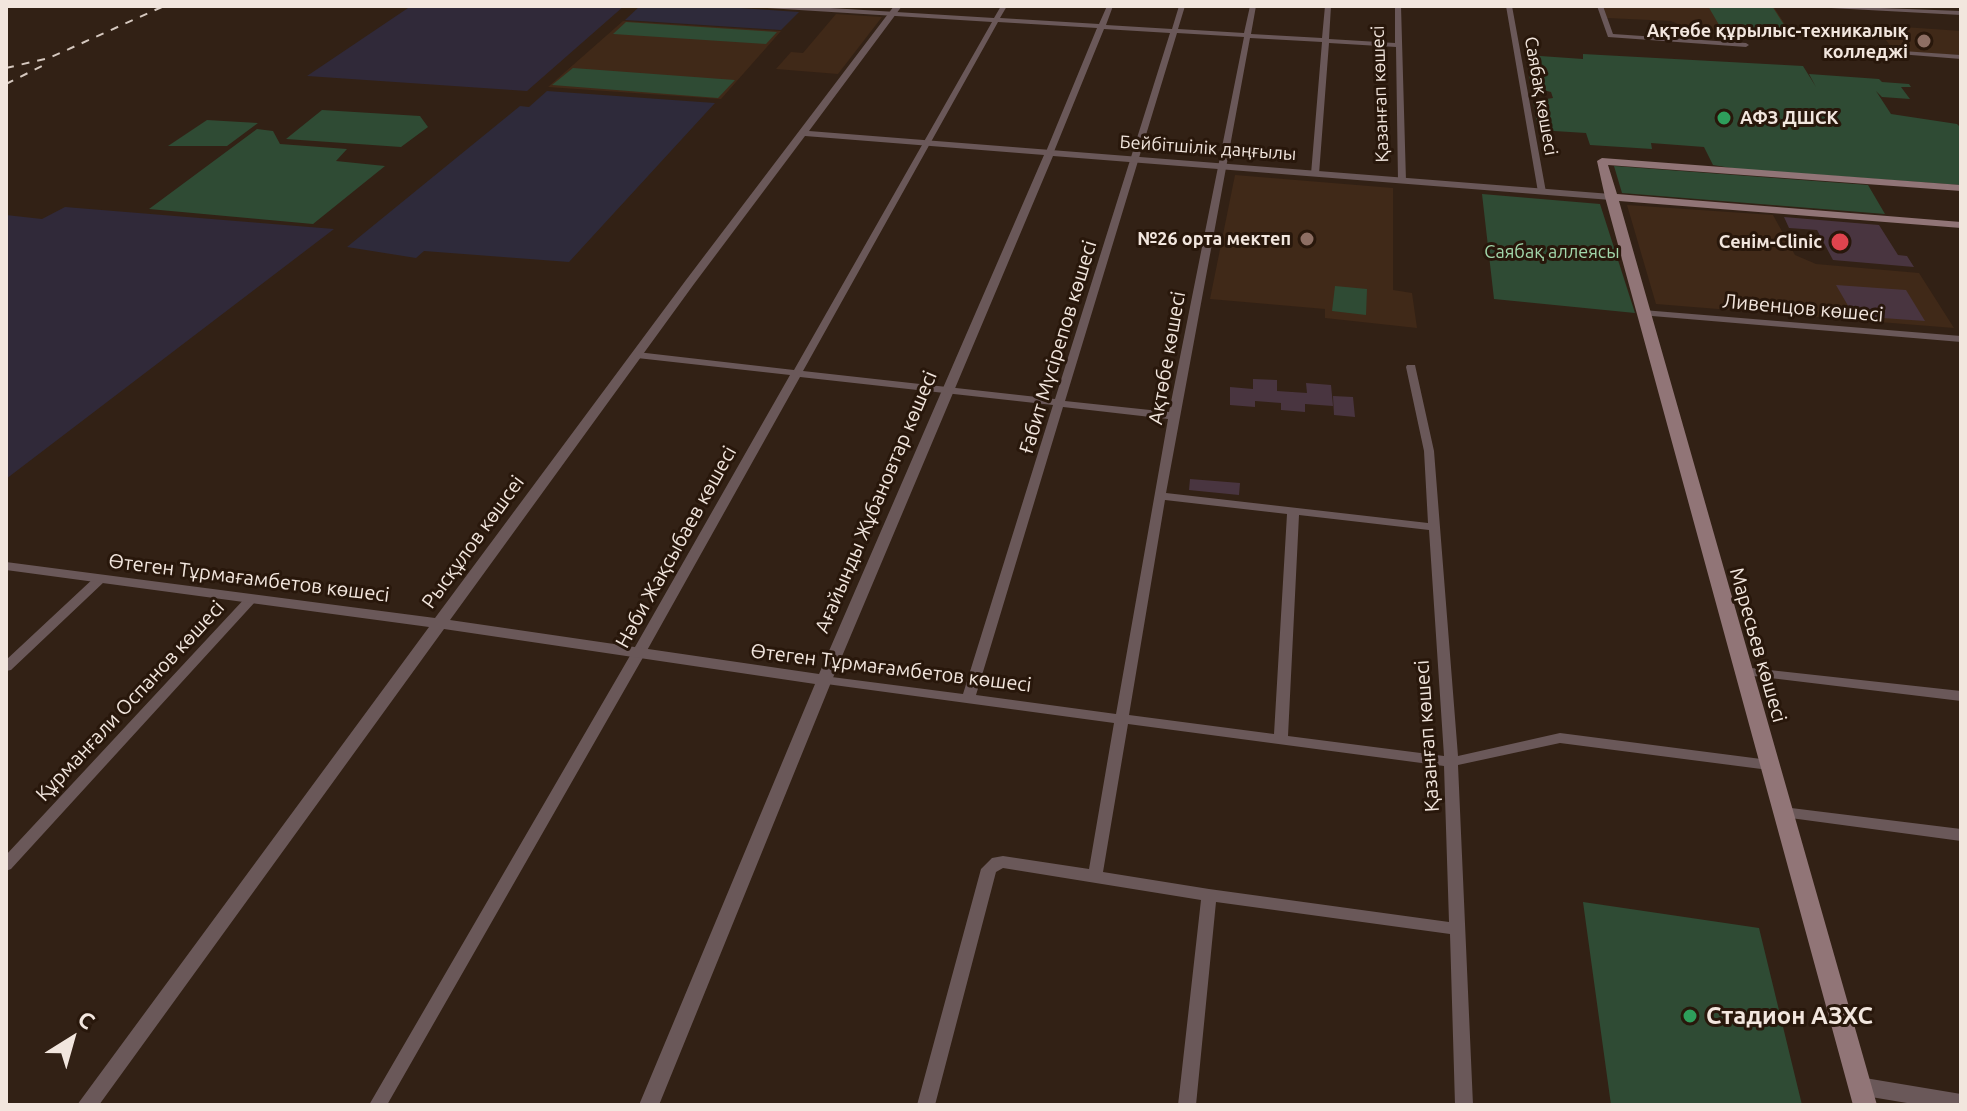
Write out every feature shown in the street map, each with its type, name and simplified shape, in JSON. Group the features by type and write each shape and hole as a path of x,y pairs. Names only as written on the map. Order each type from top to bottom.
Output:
{"main road":[{"path":"1611,197 1602,161 1961,188"},
{"name":"Бейбітшілік даңғылы","path":"1611,197 1961,225"},
{"name":"Маресьев көшесі","path":"1611,197 1862,1096"}],"street":[{"path":"767,6 896,10 1400,45"},
{"name":"Нәби Жақсыбаев көшесі","path":"378,1105 638,654 1004,6"},
{"name":"Ағайынды Жұбановтар көшесі","path":"649,1105 824,680 1110,6"},
{"name":"Ғабит Мүсірепов көшесі","path":"968,698 1182,6"},
{"name":"Ақтөбе көшесі","path":"1095,876 1174,416 1253,6"},
{"path":"1315,174 1328,6"},
{"name":"Қазанғап көшесі","path":"1398,6 1402,181"},
{"name":"Саябақ көшесі","path":"1509,6 1542,192"},
{"path":"1600,6 1610,36 1746,45"},
{"path":"1831,6 1961,13"},
{"name":"Рысқұлов көшсеі","path":"87,1105 637,355 896,10"},
{"path":"1888,52 1961,57"},
{"name":"Бейбітшілік даңғылы","path":"803,133 1611,197"},
{"name":"Ливенцов көшесі","path":"1643,313 1961,339"},
{"path":"637,355 1174,416"},
{"name":"Қазанғап көшесі","path":"1411,367 1429,451 1451,762 1464,1105"},
{"path":"1162,496 1432,527"},
{"path":"1281,739 1293,513"},
{"name":"Өтеген Тұрмағамбетов көшесі","path":"6,566 442,624 824,680 1451,762 1560,738 1769,765"},
{"path":"6,667 100,579"},
{"name":"Құрманғали Оспанов көшесі","path":"6,865 251,599"},
{"path":"1742,671 1961,696"},
{"path":"1783,812 1961,835"},
{"path":"926,1105 989,869 997,862 1457,929"},
{"path":"1187,1105 1207,895"},
{"path":"1862,1096 1961,1103"}],"shaded area":[{"path":"411,6 624,6 527,91 307,76"},
{"path":"640,6 711,6 799,12 781,30 625,20"},
{"path":"1603,6 1773,6 1790,32 1782,35 1687,28 1671,21 1607,18"},
{"path":"836,14 882,17 838,74 776,69 791,52 803,53"},
{"path":"623,21 781,31 721,99 548,87"},
{"name":"Ақтөбе құрылыс-техникалық колледжі","path":"1875,25 1961,31 1961,55 1894,51"},
{"path":"547,91 715,103 569,262 424,251 416,258 347,247 520,106 529,107"},
{"name":"№26 орта мектеп","path":"1235,175 1393,188 1393,290 1412,293 1417,328 1325,318 1325,309 1210,299"},
{"path":"1627,205 1773,215 1795,255 1816,264 1919,273 1954,328 1656,304"},
{"path":"65,207 334,229 6,479 6,215 42,219"}],"green space":[{"path":"1708,6 1772,6 1788,31 1722,30"},
{"path":"626,22 777,32 766,44 613,34"},
{"name":"АФЗ ДШСК","path":"1583,54 1803,66 1816,87 1809,74 1909,84 1911,87 1901,87 1910,99 1882,97 1876,91 1891,114 1957,124 1961,128 1961,185 1737,169 1713,165 1704,147 1651,143 1652,149 1590,145 1586,133 1538,130 1533,101 1553,98 1551,92 1531,87 1526,55 1583,59"},
{"path":"573,68 735,80 718,98 552,85"},
{"path":"322,110 420,116 428,127 401,147 286,139"},
{"path":"207,120 258,123 227,146 168,146"},
{"path":"257,129 273,131 280,144 347,149 336,161 385,166 313,224 149,209"},
{"path":"1614,166 1868,185 1885,214 1622,193"},
{"name":"Саябақ аллеясы","path":"1482,194 1600,204 1635,313 1494,299"},
{"path":"1335,286 1367,289 1366,315 1332,311"},
{"name":"Стадион АЗХС","path":"1583,902 1759,928 1802,1105 1611,1105"}],"building":[{"name":"Сенім-Clinic","path":"1784,217 1879,225 1898,255 1907,256 1914,267 1833,260 1817,230 1789,228"},
{"path":"1836,285 1906,290 1925,321 1854,316"},
{"path":"1253,379 1277,380 1277,391 1307,393 1306,383 1331,385 1333,406 1305,404 1305,412 1281,410 1281,403 1255,401 1255,407 1230,405 1230,387 1253,389"},
{"path":"1333,396 1353,397 1355,417 1334,415"},
{"path":"1190,479 1240,483 1239,495 1189,490"}],"railway":[{"path":"6,68 49,58 164,6"},
{"path":"6,84 42,66"}],"place":[{"name":"Ақтөбе құрылыс-техникалық колледжі","path":"1924,41"},
{"name":"АФЗ ДШСК","path":"1724,118"},
{"name":"№26 орта мектеп","path":"1307,239"},
{"name":"Сенім-Clinic","path":"1840,242"},
{"name":"Стадион АЗХС","path":"1690,1016"}]}
